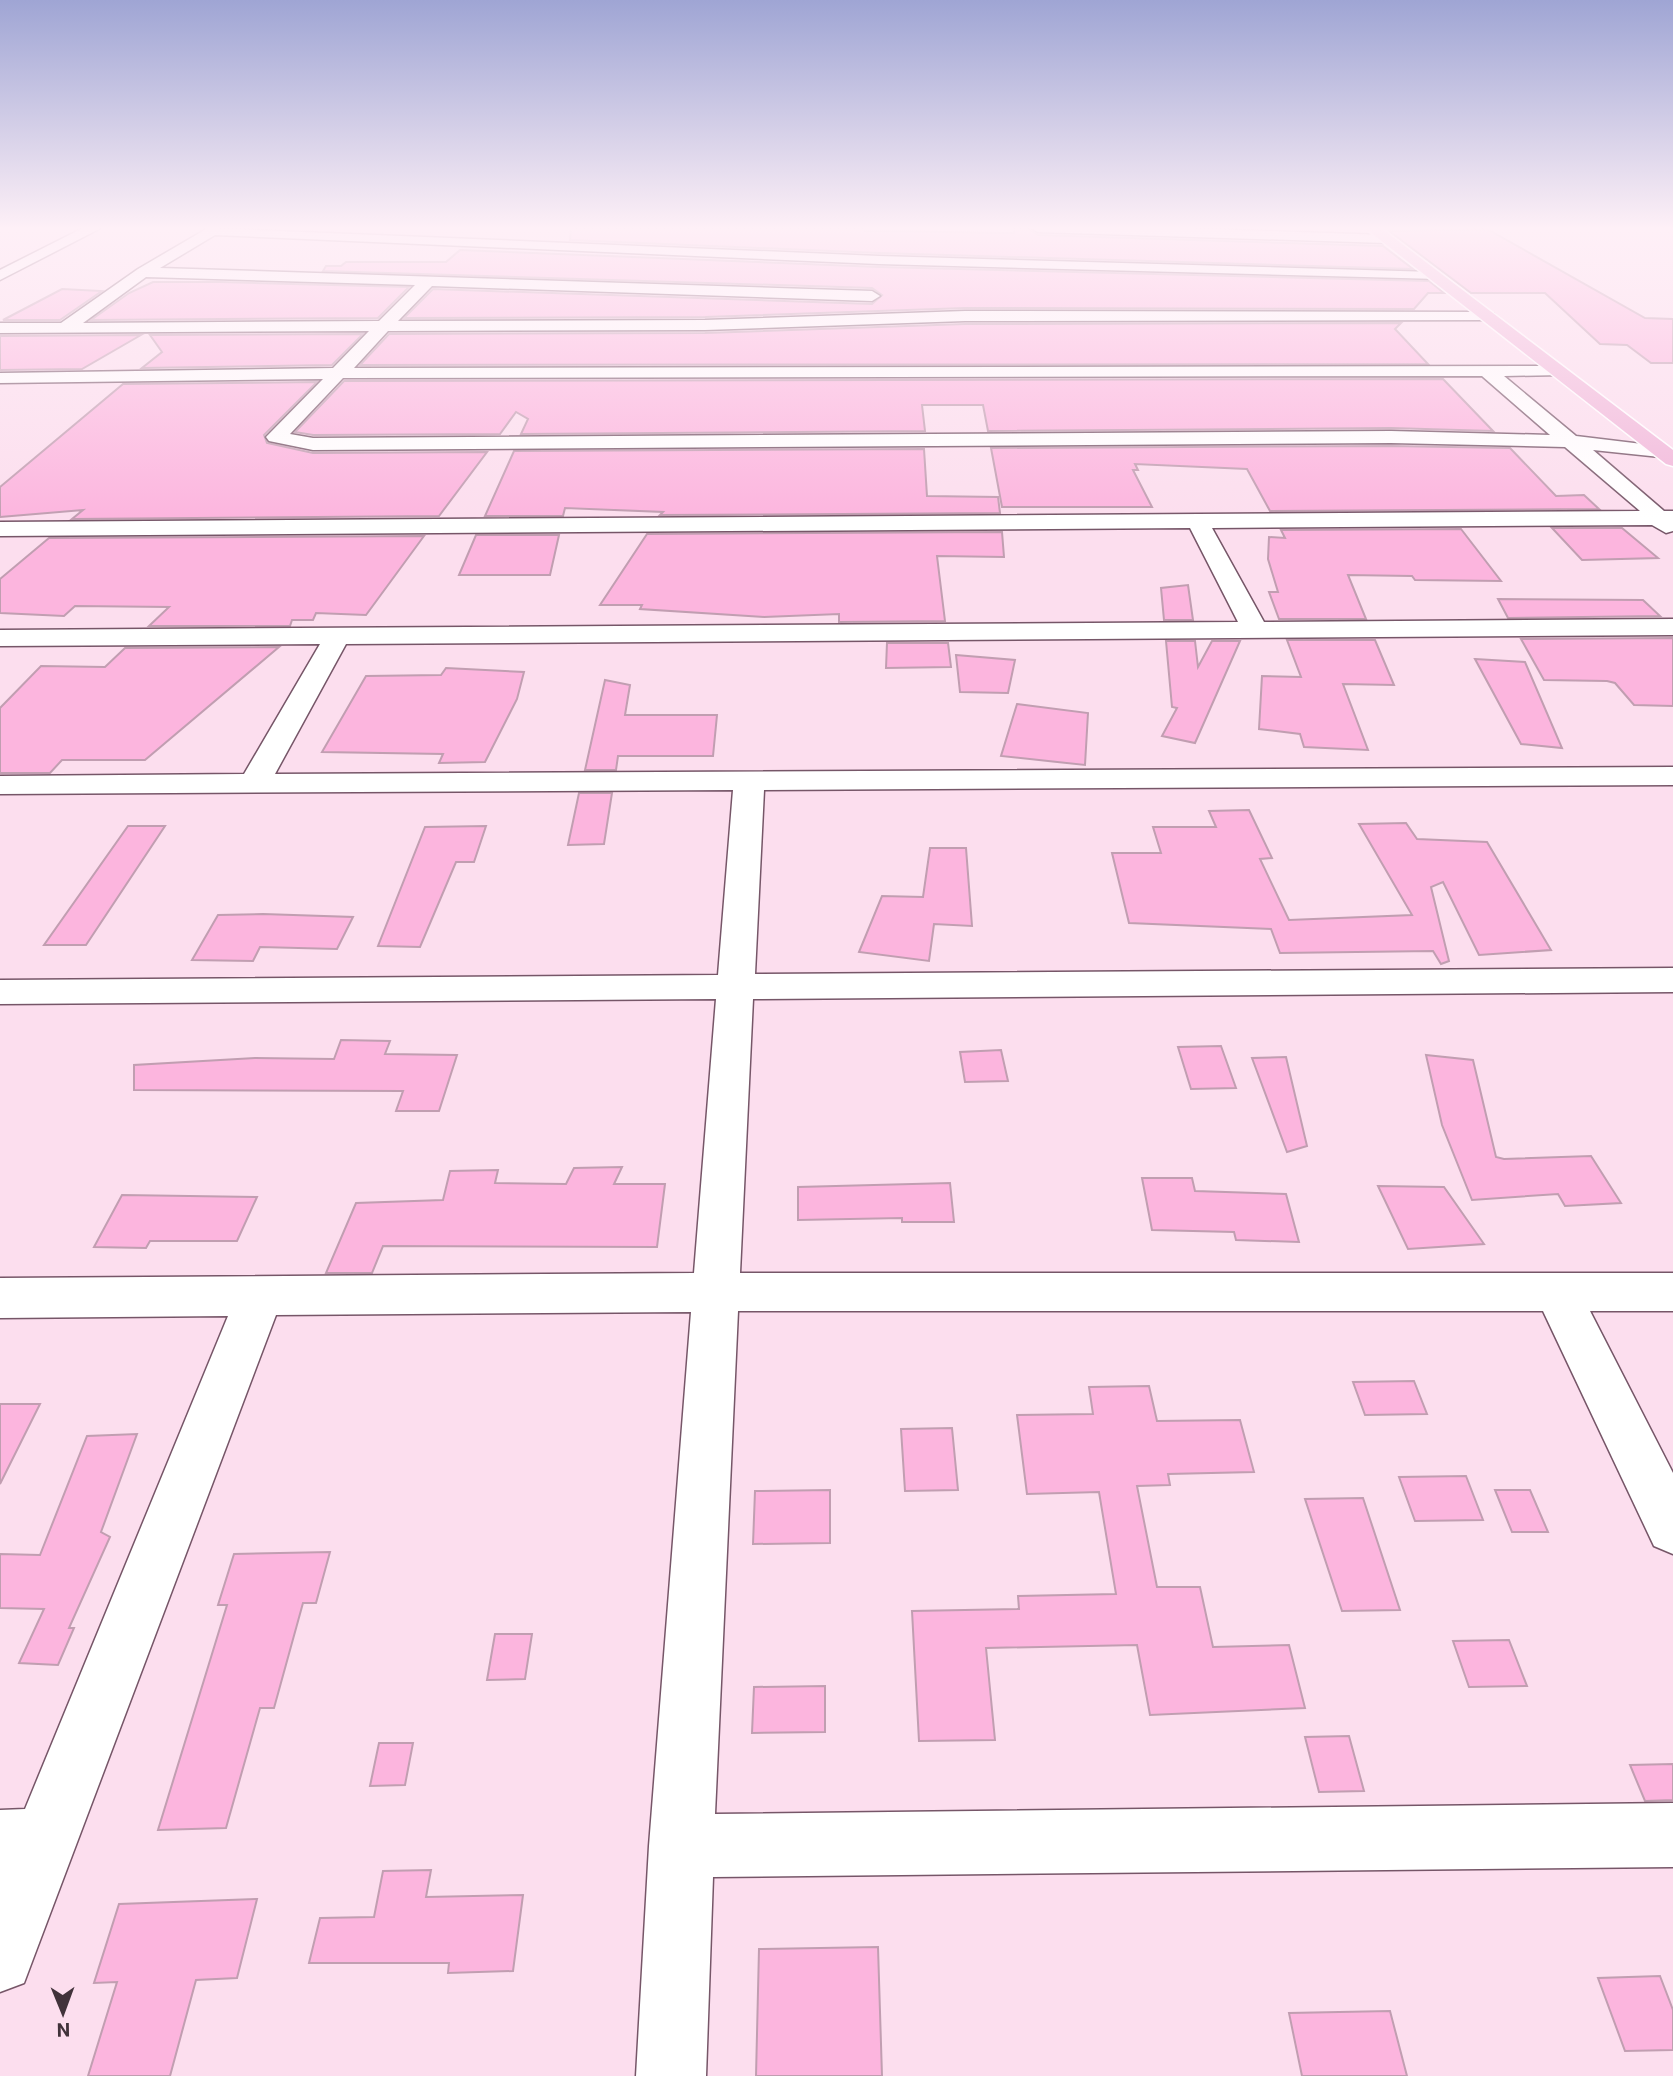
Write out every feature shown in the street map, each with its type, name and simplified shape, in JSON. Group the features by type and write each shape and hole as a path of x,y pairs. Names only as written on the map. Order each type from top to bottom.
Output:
{"main road":[{"path":"1498,325 1667,456"}],"street":[{"path":"43,344 69,325"},
{"path":"0,328 732,325"},
{"path":"383,327 340,373 277,432 276,437 313,443 1391,437 1565,441 1667,456"},
{"path":"0,377 22,360"},
{"path":"1486,371 1565,441 1667,523"},
{"path":"0,377 340,373 1556,371"},
{"path":"0,529 1198,522 1667,523"},
{"path":"1198,522 1255,629"},
{"path":"0,638 1673,627"},
{"path":"254,784 338,635"},
{"path":"0,785 1673,776"},
{"path":"671,2076 681,1846 750,781"},
{"path":"0,992 1673,979"},
{"path":"0,1298 715,1292 1673,1292"},
{"path":"1557,1293 1673,1528"},
{"path":"0,1959 22,1841 260,1295"},
{"path":"681,1846 1673,1835"}],"building":[{"path":"940,325 1399,325 1395,329 1428,364 360,365 389,334 705,333"},
{"path":"1579,325 1673,325 1673,363 1651,363 1627,345 1600,344"},
{"path":"363,334 332,365 142,368 162,352 150,335"},
{"path":"141,335 82,369 0,370 0,336"},
{"path":"1443,379 1493,431 1391,428 988,431 983,405 922,405 925,431 521,434 528,419 516,412 500,434 313,435 295,432 344,381"},
{"path":"317,382 264,435 267,443 313,453 487,452 439,516 72,519 83,510 0,517 0,487 123,384"},
{"path":"991,448 1510,448 1556,496 1584,495 1599,509 1270,511 1247,469 1135,464 1138,470 1133,470 1152,507 1002,507"},
{"path":"924,449 927,496 998,497 1000,513 660,515 663,512 565,508 563,516 485,516 514,451"},
{"path":"1552,528 1622,528 1658,558 1582,560"},
{"path":"1461,529 1501,581 1415,580 1412,576 1348,575 1366,619 1279,619 1269,592 1278,592 1268,559 1269,537 1285,538 1281,530"},
{"path":"1002,532 1004,557 937,556 945,621 839,622 839,614 764,617 640,609 642,605 600,605 647,534"},
{"path":"476,535 559,535 550,575 459,575"},
{"path":"424,536 366,615 316,613 313,620 292,620 290,626 149,626 169,607 75,606 64,616 0,613 0,579 49,538"},
{"path":"1188,585 1193,620 1164,620 1161,588"},
{"path":"1498,599 1643,600 1660,616 1508,618"},
{"path":"1673,638 1673,706 1634,705 1615,683 1607,681 1544,680 1521,639"},
{"path":"1287,640 1375,640 1394,685 1343,684 1368,750 1304,747 1300,734 1259,729 1262,676 1301,677"},
{"path":"1166,641 1195,641 1198,667 1212,641 1240,641 1195,743 1162,736 1177,708 1172,707"},
{"path":"887,643 948,643 951,667 886,668"},
{"path":"279,647 145,760 62,760 50,773 0,773 0,708 41,666 105,667 125,648"},
{"path":"956,655 1015,660 1008,693 960,692"},
{"path":"1475,659 1525,662 1562,748 1521,744"},
{"path":"446,668 524,672 517,699 485,762 439,763 443,754 322,752 366,676 441,675"},
{"path":"605,680 630,685 625,715 717,715 713,756 618,756 616,770 585,770"},
{"path":"1017,704 1088,713 1085,765 1001,756"},
{"path":"579,793 612,793 604,844 568,845"},
{"path":"1249,810 1272,858 1260,859 1289,920 1412,915 1359,824 1406,823 1417,839 1487,842 1551,950 1479,955 1443,882 1431,887 1449,961 1441,964 1433,951 1280,953 1271,929 1129,923 1112,853 1161,853 1153,827 1216,827 1209,811"},
{"path":"128,826 165,826 86,945 44,945"},
{"path":"486,826 474,862 456,862 420,947 378,946 425,827"},
{"path":"930,848 966,848 972,926 934,924 929,961 859,952 882,896 923,897"},
{"path":"218,915 353,917 337,949 260,947 253,961 192,960"},
{"path":"341,1040 390,1041 385,1054 457,1055 439,1111 396,1111 403,1091 134,1090 134,1065 255,1058 334,1059"},
{"path":"1221,1046 1236,1088 1191,1089 1178,1047"},
{"path":"1001,1050 1008,1081 965,1082 960,1052"},
{"path":"1426,1055 1473,1060 1496,1157 1591,1156 1621,1203 1565,1206 1558,1194 1472,1200 1442,1125"},
{"path":"1286,1057 1307,1146 1287,1152 1252,1058"},
{"path":"622,1167 614,1184 665,1184 657,1247 383,1246 372,1273 326,1273 356,1203 443,1200 450,1171 498,1170 495,1183 566,1184 574,1168"},
{"path":"1142,1178 1192,1178 1195,1191 1286,1194 1299,1242 1236,1240 1234,1232 1152,1230"},
{"path":"950,1183 954,1222 902,1222 902,1218 798,1220 798,1187"},
{"path":"1378,1186 1444,1187 1484,1244 1408,1249"},
{"path":"122,1195 257,1197 237,1241 150,1241 146,1248 94,1247"},
{"path":"1414,1381 1427,1414 1365,1415 1353,1382"},
{"path":"1149,1386 1157,1421 1240,1420 1254,1472 1168,1474 1170,1485 1137,1486 1157,1587 1200,1587 1213,1647 1289,1645 1305,1708 1150,1715 1137,1645 986,1648 995,1740 919,1741 912,1611 1019,1609 1018,1596 1116,1594 1099,1492 1027,1494 1017,1415 1093,1414 1089,1387"},
{"path":"0,1404 40,1404 0,1484"},
{"path":"952,1428 958,1490 905,1491 901,1429"},
{"path":"137,1434 101,1532 110,1537 69,1628 74,1628 58,1665 19,1663 44,1609 0,1608 0,1554 40,1555 87,1436"},
{"path":"1466,1476 1483,1520 1415,1521 1399,1477"},
{"path":"830,1490 830,1543 753,1544 755,1491"},
{"path":"1495,1490 1530,1490 1548,1532 1512,1532"},
{"path":"1363,1498 1400,1610 1342,1611 1305,1499"},
{"path":"330,1552 316,1603 303,1603 274,1708 260,1708 226,1828 158,1830 227,1605 218,1605 234,1554"},
{"path":"495,1634 532,1634 525,1679 487,1680"},
{"path":"1509,1640 1527,1686 1469,1687 1453,1641"},
{"path":"825,1686 825,1732 752,1733 754,1687"},
{"path":"1349,1736 1364,1791 1319,1792 1305,1737"},
{"path":"379,1743 413,1743 405,1785 370,1786"},
{"path":"1673,1764 1673,1800 1645,1801 1630,1765"},
{"path":"431,1870 426,1897 523,1895 513,1971 448,1973 449,1963 309,1963 320,1918 374,1917 383,1871"},
{"path":"257,1899 237,1978 196,1980 170,2076 88,2076 117,1982 94,1983 119,1904"},
{"path":"878,1947 882,2076 756,2076 759,1949"},
{"path":"1660,1976 1673,2010 1673,2050 1625,2051 1598,1978"},
{"path":"1390,2011 1407,2076 1302,2076 1289,2013"}]}
